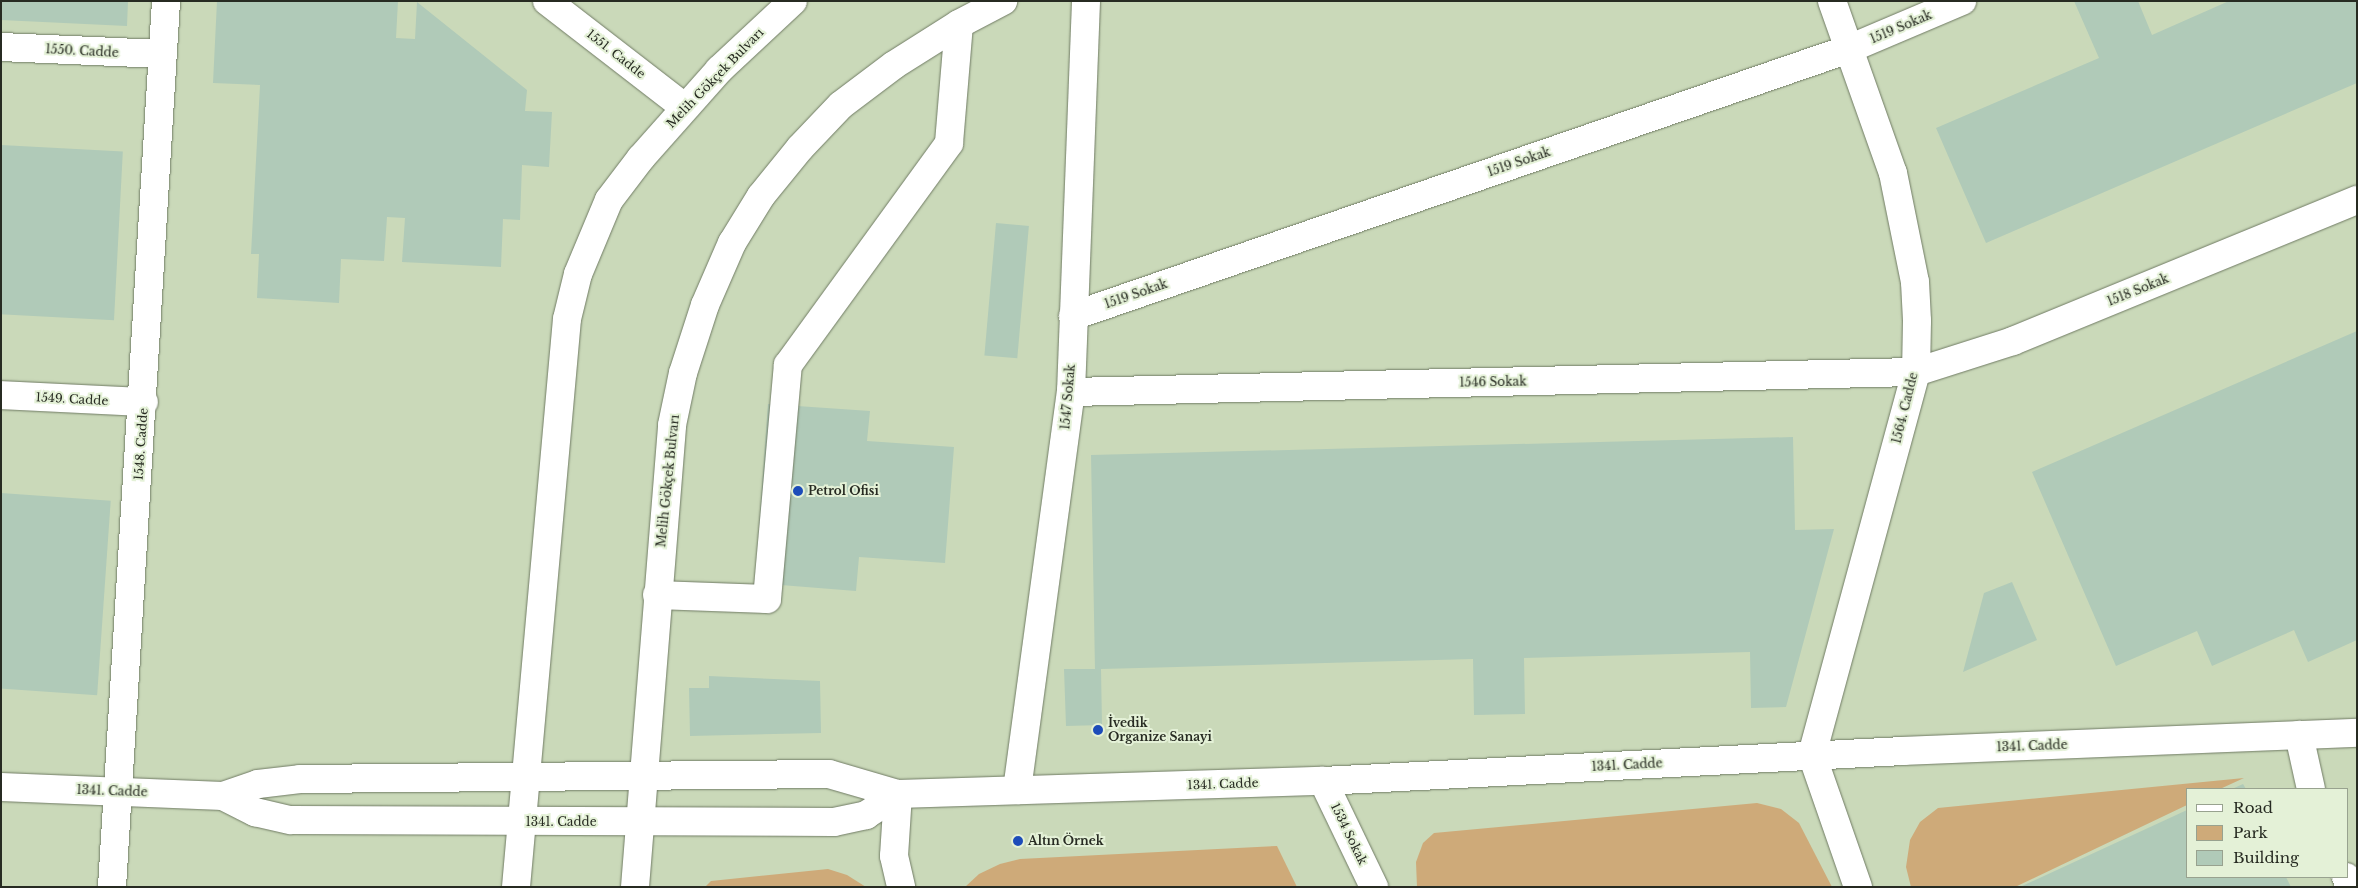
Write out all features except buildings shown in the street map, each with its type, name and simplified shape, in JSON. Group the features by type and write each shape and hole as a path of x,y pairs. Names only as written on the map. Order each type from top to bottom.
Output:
{"street":[{"name":"1548. Cadde","path":"112,887 144,402 166,1"},
{"name":"1551. Cadde","path":"547,1 684,107"},
{"name":"Melih Gökçek Bulvarı","path":"516,887 524,777 567,319 578,274 609,200 684,107 793,1"},
{"name":"Melih Gökçek Bulvarı","path":"635,887 642,776 672,425 683,373 705,305 732,243 761,196 800,148 841,105 894,65 959,24 1003,1"},
{"name":"1547 Sokak","path":"1017,790 1070,392 1086,1"},
{"name":"1564. Cadde","path":"1812,756 1916,372 1914,282 1905,227 1893,173 1832,1"},
{"name":"1519 Sokak","path":"1073,316 1849,49 1962,1"},
{"path":"657,595 768,599 788,365 949,143 959,24"},
{"name":"1550. Cadde","path":"1,47 162,54"},
{"name":"1518 Sokak","path":"1916,372 2012,341 2357,200"},
{"name":"1546 Sokak","path":"1070,392 1916,372"},
{"name":"1549. Cadde","path":"1,395 144,402"},
{"name":"1341. Cadde","path":"1,787 223,796 258,784 300,779 829,774 898,794 1323,780 1812,756 2357,733"},
{"path":"2299,735 2311,788"},
{"path":"1812,756 1858,887"},
{"name":"1534 Sokak","path":"1323,780 1374,887"},
{"path":"898,794 894,856 901,887"},
{"name":"1341. Cadde","path":"223,796 255,812 291,820 834,822 866,815 898,794"}],"shaded area":[{"path":"1,1 2357,1 2357,887 1,887"}],"green space":[{"path":"2244,778 2222,788 2186,788 2186,805 2015,887 1911,887 1906,867 1910,840 1920,822 1938,808"},
{"path":"1757,803 1781,809 1799,823 1832,887 1417,887 1416,862 1423,843 1434,833"},
{"path":"1277,846 1297,887 965,887 979,874 1000,864 1020,859"},
{"path":"828,869 847,875 866,887 705,887 711,881"}],"place":[{"name":"Petrol Ofisi","path":"798,491"},
{"name":"İvedik Organize Sanayi","path":"1098,730"},
{"name":"Altın Örnek","path":"1018,841"}]}
